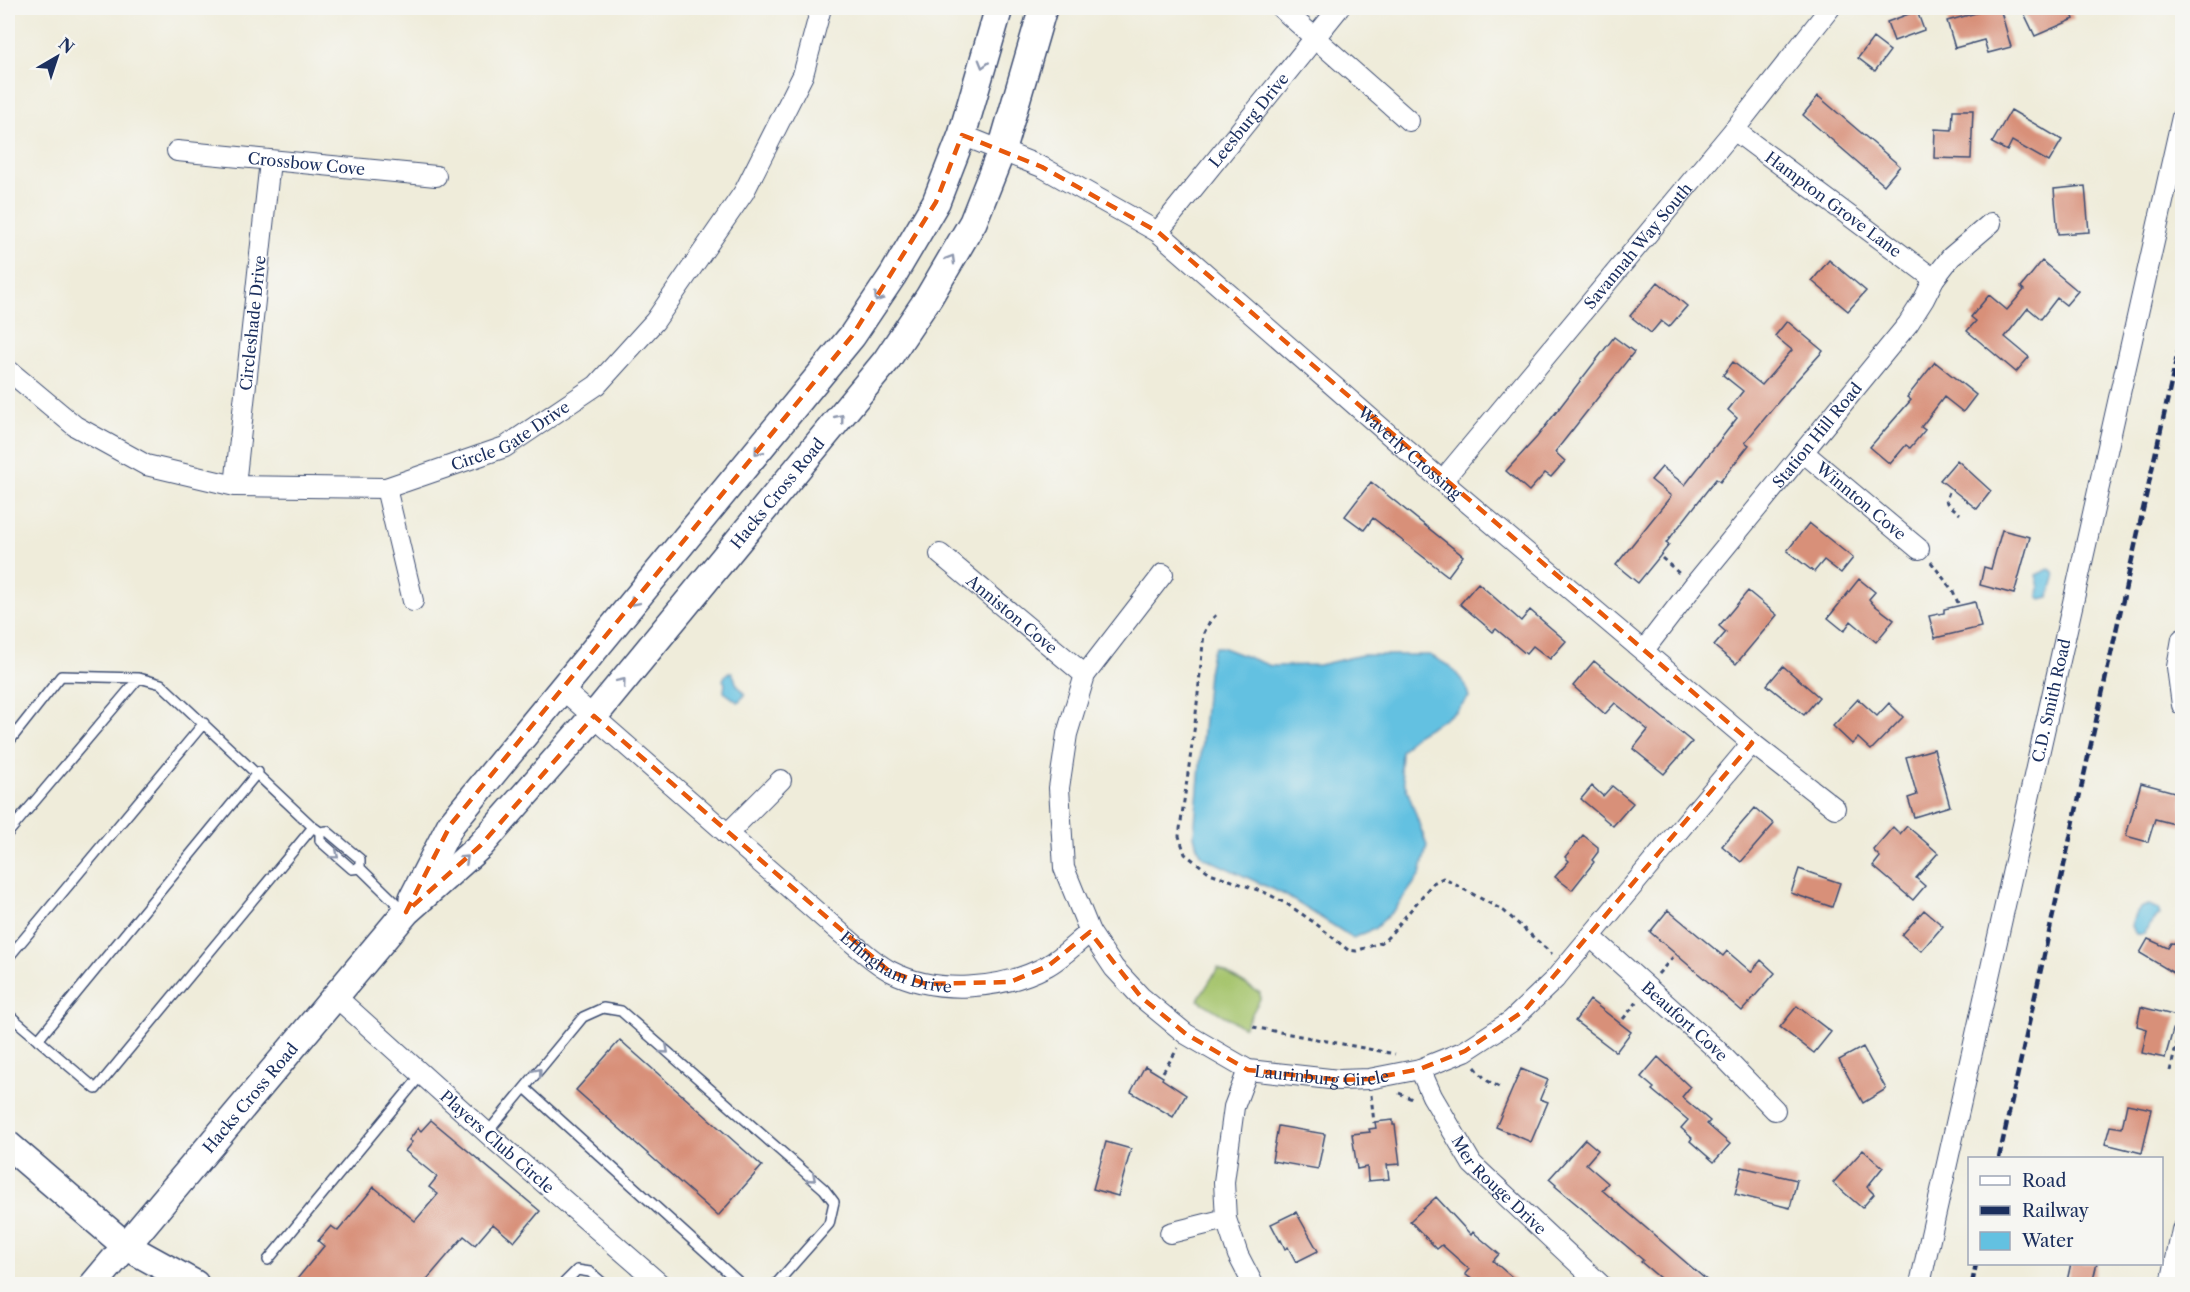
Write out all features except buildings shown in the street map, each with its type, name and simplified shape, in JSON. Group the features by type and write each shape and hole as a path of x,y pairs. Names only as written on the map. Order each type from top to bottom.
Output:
{"main road":[{"name":"Hacks Cross Road","path":"405,912 451,824 852,336 893,275 936,202 962,135 999,8"},
{"name":"Hacks Cross Road","path":"94,1284 405,912 480,846 594,717 886,361 929,297 973,222 1002,149 1043,8"},
{"path":"8,1145 126,1246 156,1284"},
{"path":"126,1246 195,1284"}],"street":[{"name":"Circle Gate Drive","path":"8,370 75,426 146,465 235,486 386,488 505,447 597,385 655,321 744,192 803,75 821,8"},
{"path":"1281,8 1409,122"},
{"name":"Leesburg Drive","path":"1158,232 1338,8"},
{"name":"Savannah Way South","path":"1442,481 1734,130 1830,8"},
{"name":"C.D. Smith Road","path":"1920,1284 2182,117"},
{"name":"Hampton Grove Lane","path":"1734,130 1934,279"},
{"name":"Waverly Crossing","path":"962,135 1002,149 1042,167 1158,232 1442,481 1752,743 1835,808"},
{"name":"Crossbow Cove","path":"177,151 436,176"},
{"name":"Circleshade Drive","path":"235,486 270,161"},
{"name":"Station Hill Road","path":"1644,650 1694,585 1908,324 1934,279 1951,257 1991,223"},
{"name":"Winnton Cove","path":"1803,452 1919,549"},
{"path":"386,488 413,601"},
{"name":"Anniston Cove","path":"940,554 1085,675"},
{"name":"Laurinburg Circle","path":"1163,574 1085,675 1066,742 1059,788 1064,868 1090,932 1114,968 1141,997 1186,1034 1248,1070 1339,1080 1371,1092 1465,1051 1496,1033 1525,1010 1555,979 1752,743"},
{"path":"2182,639 2177,667 2182,705"},
{"name":"Effingham Drive","path":"562,689 842,934 889,971 926,984 959,986 1010,982 1048,966 1090,932"},
{"path":"727,834 780,780"},
{"name":"Beaufort Cove","path":"1591,938 1715,1048 1775,1110"},
{"name":"Players Club Circle","path":"335,996 660,1284"},
{"name":"Mer Rouge Drive","path":"1420,1069 1432,1096 1472,1164 1600,1284"},
{"path":"1248,1070 1234,1107 1225,1164 1226,1219 1238,1255 1253,1284"},
{"path":"1170,1233 1226,1219"},
{"path":"2171,1284 2182,1230"}],"lane":[{"path":"8,743 61,676 139,678 161,684 317,829 320,841 352,869 360,868 405,912"},
{"path":"8,832 139,678"},
{"path":"8,958 204,723"},
{"path":"38,1040 258,772"},
{"path":"8,1014 96,1089 317,829"},
{"path":"487,1133 583,1017 603,1008 621,1011 824,1189 834,1202 829,1224 776,1284"},
{"path":"268,1260 422,1074"},
{"path":"525,1088 741,1284"},
{"path":"563,1284 577,1270 590,1272 604,1284"}],"path":[{"path":"1949,492 1947,503 1960,514"},
{"path":"1919,549 1953,591 1958,603"},
{"path":"1662,558 1694,585"},
{"path":"1216,615 1204,633 1194,734 1179,836 1185,854 1210,873 1266,893 1287,904 1348,950 1356,951 1383,942 1433,883 1443,878 1504,911 1552,954 1558,947"},
{"path":"1647,988 1675,955"},
{"path":"1252,1027 1400,1055"},
{"path":"2170,1071 2179,1035 2175,1030"},
{"path":"1163,1072 1186,1034"},
{"path":"1465,1051 1479,1073 1486,1080 1501,1088"},
{"path":"1371,1092 1374,1123"},
{"path":"1396,1093 1407,1095 1415,1102"}],"highlighted area":[{"path":"962,135 1042,167 1158,232 1752,743 1525,1010 1465,1051 1420,1069 1369,1079 1339,1080 1248,1070 1186,1034 1141,997 1090,932 1048,966 1010,982 926,984 889,971 594,716 480,846 406,912 451,824 852,336 936,202"}],"green space":[{"path":"1218,968 1260,993 1260,999 1244,1028 1198,1000"}],"water":[{"path":"2049,569 2054,572 2055,578 2049,598 2041,600 2038,596 2039,587 2036,575"},
{"path":"1215,647 1221,647 1271,666 1319,665 1362,655 1430,655 1451,667 1465,684 1469,697 1455,712 1414,736 1401,751 1400,770 1427,846 1420,875 1396,908 1374,929 1353,938 1285,895 1203,857 1197,847 1194,835 1208,673"},
{"path":"731,672 745,695 738,702 724,692 723,680 726,674"},
{"path":"2149,905 2158,909 2160,915 2149,925 2144,934 2136,934 2132,926 2135,915"}],"railway":[{"path":"1999,1157 2182,334"},
{"path":"1972,1284 1976,1265"}]}
